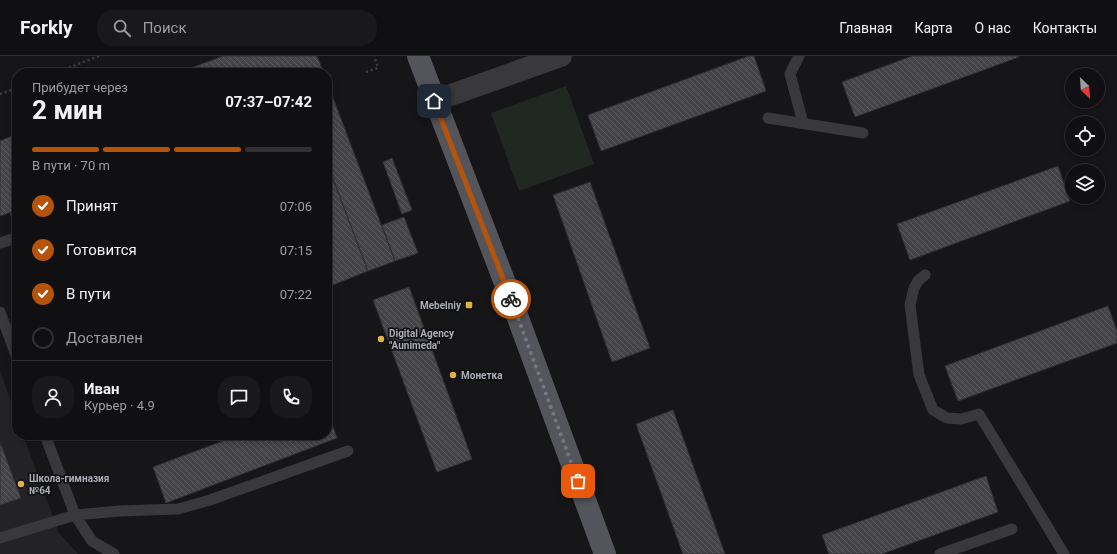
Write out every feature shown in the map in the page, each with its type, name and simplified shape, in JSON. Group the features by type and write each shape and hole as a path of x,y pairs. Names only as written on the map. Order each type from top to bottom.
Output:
{"main road":[{"path":"418,56 508,291 605,554"}],"street":[{"path":"434,101 561,56"}],"lane":[{"path":"799,56 790,74 803,123"},
{"path":"768,118 863,133"},
{"path":"0,244 12,240"},
{"path":"925,275 918,281 914,288 910,305 919,375 933,410 947,418 961,419 979,414 1064,554"},
{"path":"0,312 12,344"},
{"path":"48,440 75,515 92,541 114,554"},
{"path":"0,538 75,515 120,511 178,509 210,500 348,451"},
{"path":"940,554 1012,529"}],"path":[{"path":"68,68 100,56"},
{"path":"366,72 378,68 374,56"},
{"path":"0,94 12,90"}],"shaded area":[{"path":"566,86 594,164 519,191 491,113"},
{"name":"Школа-гимназия №64","path":"0,371 12,404 12,440 25,440 59,533 78,554 0,554"}],"building":[{"path":"223,56 317,56 322,68 191,68"},
{"path":"749,56 754,56 766,91 601,151 588,115"},
{"path":"912,56 1019,57 855,117 842,82"},
{"path":"332,95 395,261 368,271 332,176"},
{"path":"12,136 12,212 0,216 0,141"},
{"path":"392,158 412,210 402,214 383,162"},
{"path":"1058,166 1065,186 1065,203 910,260 897,224"},
{"path":"332,176 368,271 332,285"},
{"path":"590,182 650,348 612,362 553,195"},
{"path":"404,217 418,253 395,261 382,225"},
{"path":"409,287 472,459 437,472 373,300"},
{"path":"1108,306 1117,331 1117,343 958,401 945,366"},
{"path":"673,410 725,554 683,554 636,424"},
{"path":"332,424 337,438 332,440"},
{"path":"226,440 332,440 166,503 153,467"},
{"path":"0,442 21,498 0,505"},
{"path":"986,476 998,512 882,554 829,554 822,535"}],"way so far":[{"path":"511,299 578,481"}],"place":[{"name":"Mebelniy","path":"469,305"},
{"name":"Digital Agency \"Aunimeda\"","path":"381,339"},
{"name":"Монетка","path":"453,375"},
{"name":"Школа-гимназия №64","path":"21,484"}],"route":[{"path":"434,101 511,299"}]}
